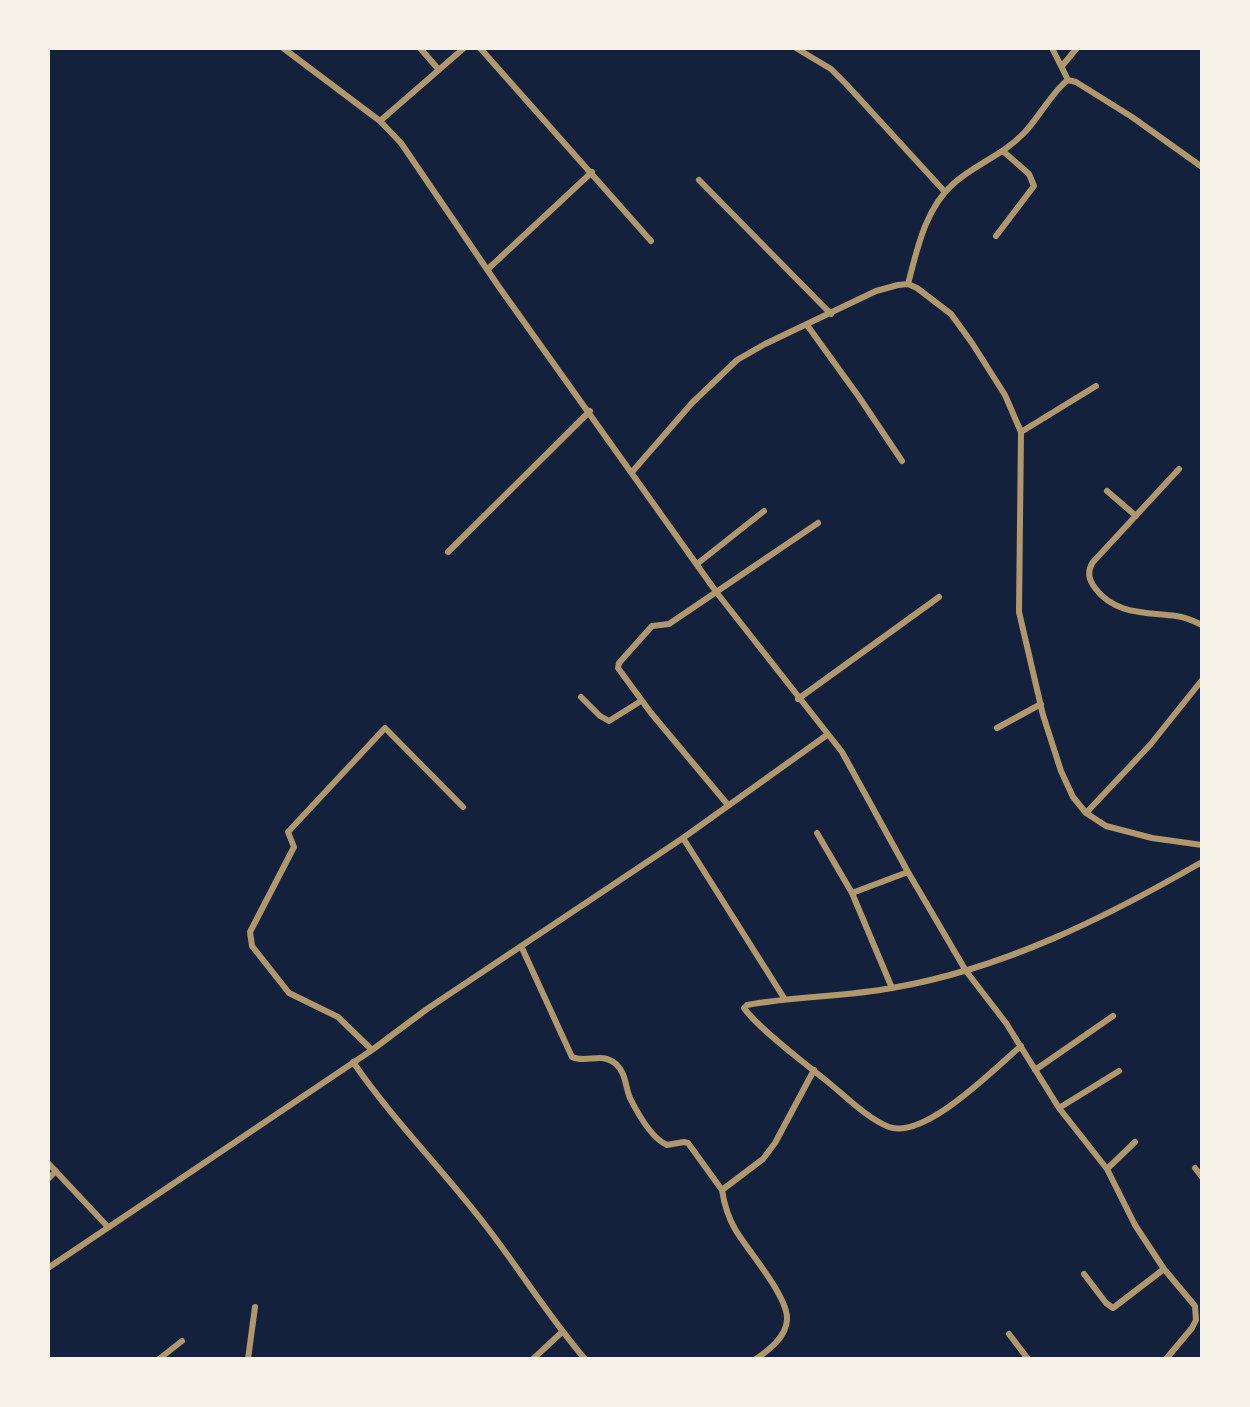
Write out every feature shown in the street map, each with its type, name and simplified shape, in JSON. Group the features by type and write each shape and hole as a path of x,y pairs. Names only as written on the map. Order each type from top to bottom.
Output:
{"street":[{"path":"283,48 380,121 419,167 488,269 717,593 854,770 908,872 966,971 1021,1046 1059,1108 1107,1169 1129,1215 1164,1269 1198,1306 1192,1328 1166,1359"},
{"path":"420,48 439,70"},
{"path":"380,121 464,48"},
{"path":"480,48 651,241"},
{"path":"796,48 831,69 945,192"},
{"path":"1052,48 1068,80"},
{"path":"1062,66 1077,48"},
{"path":"908,284 925,225 945,192 971,171 1005,152 1025,133 1068,80"},
{"path":"1068,80 1076,82 1132,117 1202,167"},
{"path":"996,236 1034,186 1029,174 1005,152"},
{"path":"488,269 592,172"},
{"path":"699,180 831,314"},
{"path":"632,472 692,403 737,360 876,291 908,284 951,314 1005,395 1021,432 1020,612 1041,704 1061,771 1073,797 1086,813 1106,826 1202,845"},
{"path":"807,325 866,406 902,461"},
{"path":"1021,432 1096,386"},
{"path":"448,552 590,411"},
{"path":"1179,469 1093,562 1089,568 1090,580 1105,598 1127,610 1177,616 1202,626"},
{"path":"1107,490 1136,516"},
{"path":"697,564 764,511"},
{"path":"728,805 640,700 618,668 620,661 652,626 669,624 818,523"},
{"path":"798,699 939,597"},
{"path":"1086,813 1150,745 1202,680"},
{"path":"581,697 600,716 609,721 640,700"},
{"path":"998,728 1041,704"},
{"path":"372,1050 338,1017 294,998 279,983 252,946 250,932 294,847 288,832 385,728 463,807"},
{"path":"48,1268 372,1050 427,1009 522,948 683,838 827,735"},
{"path":"817,833 852,893 892,988"},
{"path":"683,838 784,999"},
{"path":"1021,1046 944,1111 925,1122 898,1129 887,1127 868,1113 744,1009 747,1005 784,999 892,988 966,971 1083,926 1202,862"},
{"path":"852,893 908,872"},
{"path":"522,948 572,1057 580,1059 604,1057 616,1065 624,1076 630,1098 656,1138 668,1146 688,1143 722,1190 734,1227 778,1295 788,1319 785,1330 776,1344 756,1359"},
{"path":"1035,1070 1113,1016"},
{"path":"353,1062 376,1096 486,1226 562,1332 585,1359"},
{"path":"722,1190 763,1159 775,1143 814,1070"},
{"path":"1059,1108 1119,1071"},
{"path":"1107,1169 1135,1142"},
{"path":"48,1163 108,1227"},
{"path":"1195,1168 1202,1177"},
{"path":"48,1179 56,1171"},
{"path":"1084,1274 1106,1303 1113,1308 1164,1269"},
{"path":"248,1359 255,1307"},
{"path":"533,1359 562,1332"},
{"path":"1009,1334 1028,1359"},
{"path":"159,1359 182,1341"}]}
